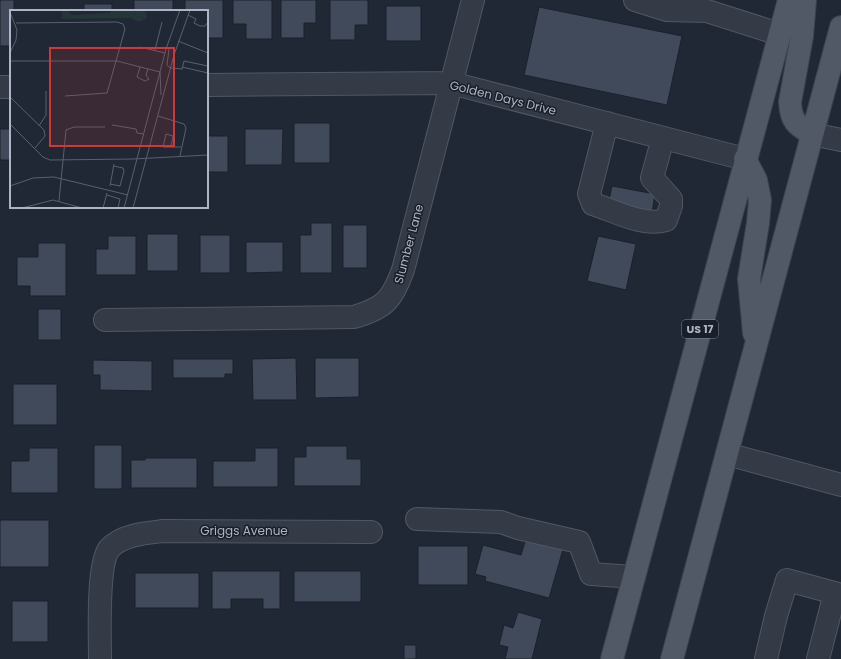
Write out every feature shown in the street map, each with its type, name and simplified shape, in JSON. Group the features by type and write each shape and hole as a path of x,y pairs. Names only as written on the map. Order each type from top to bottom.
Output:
{"main road":[{"name":"US 17","path":"612,659 788,0"},
{"path":"805,0 802,36 790,102 790,112 796,125 812,134"},
{"path":"672,659 841,27"},
{"path":"745,159 756,180 760,200 749,279 755,350"}],"street":[{"name":"Slumber Lane","path":"105,320 354,317 371,312 387,302 396,290 403,270 473,0"},
{"path":"635,0 667,10 709,6 779,34"},
{"name":"Golden Days Drive","path":"208,85 451,84 745,159"},
{"path":"607,123 589,194 592,204 643,221 657,223 666,220 671,206 671,199 652,178 663,138"},
{"path":"812,134 841,140"},
{"path":"727,454 841,484"},
{"path":"417,519 501,522 518,528 579,542 591,574 634,577"},
{"name":"Griggs Avenue","path":"100,659 102,567 109,550 119,541 139,535 163,531 371,532"},
{"path":"766,659 776,616 787,580 835,593 818,659"}],"building":[{"path":"0,0 14,0 14,10 10,10 10,46 0,46"},
{"path":"134,0 173,0 173,10 134,10"},
{"path":"185,0 223,0 223,38 208,38 208,10 185,10"},
{"path":"233,0 272,0 272,39 246,39 246,24 233,24"},
{"path":"281,0 316,0 316,23 304,23 304,38 281,38"},
{"path":"330,0 368,0 368,25 355,25 355,40 330,40"},
{"path":"84,4 112,4 112,10 84,10"},
{"path":"386,6 421,6 421,41 386,41"},
{"path":"539,7 682,36 667,105 524,75"},
{"path":"294,123 330,123 330,163 294,163"},
{"path":"0,129 10,129 10,160 0,160"},
{"path":"245,129 283,129 282,165 245,165"},
{"path":"208,136 228,136 228,172 208,172"},
{"path":"612,186 655,194 652,213 608,205"},
{"path":"311,223 332,223 332,273 300,273 300,235 311,235"},
{"path":"343,225 367,225 367,268 343,268"},
{"path":"147,234 178,234 178,271 147,271"},
{"path":"200,235 230,235 230,273 200,273"},
{"path":"108,236 136,236 136,275 96,275 96,249 108,249"},
{"path":"598,236 636,244 626,290 587,281"},
{"path":"246,242 283,242 283,272 246,273"},
{"path":"38,243 66,243 66,296 30,296 30,286 17,286 17,257 38,257"},
{"path":"38,309 61,309 61,340 38,340"},
{"path":"296,358 297,400 253,400 252,359"},
{"path":"315,358 359,358 359,397 315,398"},
{"path":"173,359 233,359 233,374 225,374 225,378 173,378"},
{"path":"93,360 152,361 152,391 100,390 100,375 93,375"},
{"path":"13,384 57,384 57,425 13,425"},
{"path":"94,445 122,445 122,489 94,489"},
{"path":"306,446 347,446 347,459 361,459 361,486 294,486 294,457 306,457"},
{"path":"29,448 58,448 58,493 11,493 11,461 29,461"},
{"path":"255,448 278,448 278,487 213,487 213,461 255,461"},
{"path":"145,458 197,458 197,488 131,488 131,460 145,460"},
{"path":"0,520 49,520 49,567 0,567"},
{"path":"527,535 564,546 549,598 485,581 486,577 475,574 483,545 521,555"},
{"path":"418,546 468,546 468,585 418,585"},
{"path":"212,571 280,571 280,609 263,609 263,599 231,599 231,609 212,609"},
{"path":"294,571 361,571 361,602 294,602"},
{"path":"135,573 199,573 199,608 135,608"},
{"path":"12,601 48,601 48,642 12,642"},
{"path":"518,612 542,619 532,659 505,659 508,647 499,645 504,625 513,628"},
{"path":"404,645 416,645 416,659 404,659"}]}
